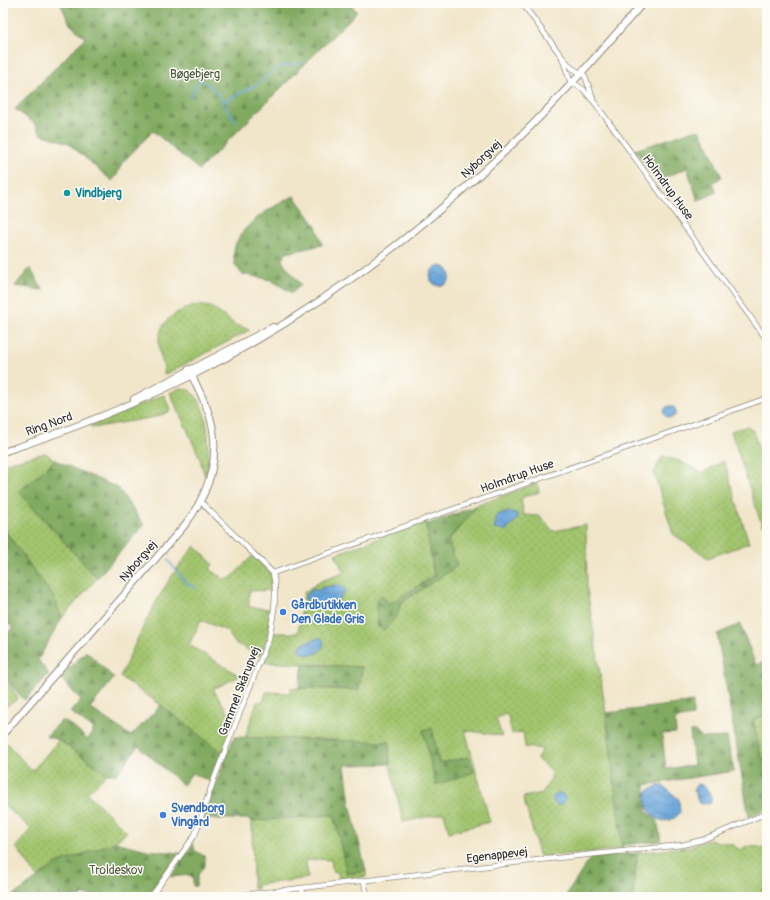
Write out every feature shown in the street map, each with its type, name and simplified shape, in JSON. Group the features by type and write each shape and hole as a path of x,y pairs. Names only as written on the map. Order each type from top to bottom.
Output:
{"main road":[{"name":"Nyborgvej","path":"192,376 283,325 389,250 445,207 489,167 573,83 643,3"},
{"name":"Nyborgvej","path":"3,734 184,526 201,502 211,477 214,438 209,412 189,369 310,306"},
{"name":"Ring Nord","path":"102,416 189,369"},
{"name":"Ring Nord","path":"3,452 102,416 192,376"}],"street":[{"path":"522,3 562,57 572,68 582,73"},
{"path":"562,57 566,74 573,83"},
{"name":"Holmdrup Huse","path":"582,73 588,81 590,93 595,103"},
{"name":"Holmdrup Huse","path":"573,83 583,89 595,103 767,340"},
{"name":"Holmdrup Huse","path":"273,573 767,398"},
{"path":"201,502 273,573"},
{"name":"Gammel Skårupvej","path":"151,897 195,835 200,822 214,778 269,638 273,622 275,580 273,573"},
{"name":"Egenappevej","path":"225,897 248,896 302,888 538,860 682,845 702,840 767,813"},
{"path":"364,881 367,897"},
{"path":"765,897 767,883"},
{"path":"302,888 304,897"}],"green space":[{"name":"Bøgebjerg","path":"60,3 350,3 357,12 199,170 153,131 122,163 116,177 112,181 68,143 41,134 34,123 15,109 85,38 70,24"},
{"path":"695,130 701,131 722,177 713,183 717,192 698,201 687,168 657,181 635,150"},
{"path":"294,196 316,226 322,245 286,253 282,261 301,285 292,293 271,280 242,274 235,264 234,252 237,241 243,231 252,222"},
{"path":"30,268 43,290 15,286"},
{"path":"197,305 211,307 236,325 250,330 164,375 164,366 160,354 159,344 162,328 166,321 172,316"},
{"path":"180,388 190,391 197,398 203,409 209,451 207,473 204,474 199,456 170,393"},
{"path":"164,395 170,409 169,412 155,417 92,428 91,425"},
{"path":"748,426 753,431 767,476 767,525 762,526 731,431"},
{"path":"45,453 55,460 19,492 97,578 62,618 54,598 3,528 3,464"},
{"path":"662,456 679,461 702,473 724,461 749,543 708,558 673,534 654,473"},
{"path":"55,460 118,488 144,525 97,578 19,492"},
{"path":"537,483 539,492 523,497 521,500 524,515 540,516 553,531 586,525 587,589 606,713 623,849 540,857 523,797 542,793 551,779 550,770 537,759 542,749 525,747 523,732 512,734 508,716 505,714 496,719 502,736 465,730 490,822 449,832 444,813 403,822 390,764 389,742 245,738 257,702 263,702 266,692 290,693 291,688 359,690 362,667 263,662 273,633 298,633 304,592 321,581 344,573 335,554 426,521 434,576 389,605 382,595 376,600 378,627 396,618 401,603 457,566 448,541 478,505","holes":["432,729 439,763 436,784 424,730"]},
{"path":"478,505 448,540 457,566 401,603 396,618 384,630 378,627 376,600 381,595 389,604 434,576 426,525"},
{"path":"3,528 54,598 62,618 38,660 49,674 25,700 11,684 7,676 3,660 3,629 8,633 12,628 11,624 3,625"},
{"path":"195,546 213,564 210,569 224,579 231,578 252,556 268,570 272,583 272,590 249,591 249,607 271,609 270,627 260,656 235,643 227,631 201,620 189,645 240,676 213,689 229,714 235,717 223,754 161,705 120,677 144,625 162,592 172,576"},
{"path":"740,624 756,665 767,660 767,714 753,720 761,757 767,762 767,809 749,817 717,634"},
{"path":"86,651 114,678 90,708 131,736 161,705 223,754 211,782 192,773 183,785 138,746 117,774 107,774 59,740 46,736 62,720 72,726 88,740 94,729 70,712 81,700 60,678"},
{"path":"303,664 362,667 359,690 299,688"},
{"path":"3,673 18,699 3,708"},
{"path":"693,702 693,716 675,719 676,733 662,734 666,769 694,765 690,732 696,732 702,738 727,737 734,771 645,785 647,812 657,820 661,841 622,845 606,713"},
{"path":"767,714 767,762 761,757 753,719"},
{"path":"432,728 439,763 469,757 474,772 436,785 423,730"},
{"path":"234,737 389,742 390,764 345,765 350,804 366,871 347,874 334,815 252,821 246,819 202,819"},
{"path":"4,740 32,771 59,740 107,774 87,793 127,832 115,842 57,864 38,878 16,847 31,829 3,804"},
{"path":"334,815 347,874 366,871 366,877 339,879 338,872 333,872 331,860 319,859 306,861 308,878 257,885 257,889 253,889 252,821"},
{"path":"708,840 731,844 740,850 747,846 767,848 767,872 763,897 633,897 637,853 687,847"},
{"name":"Troldeskov","path":"115,842 147,850 180,853 146,897 82,895 81,897 11,897 57,864"},
{"path":"193,844 195,851 204,856 205,863 198,875 196,886 193,886 193,877 189,875 171,877"},
{"path":"637,853 633,897 565,897 591,857"}],"water":[{"path":"440,266 447,269 450,276 447,283 440,286 433,283 430,276 433,269"},
{"path":"670,406 674,408 676,412 674,416 670,418 666,416 664,412 666,408"},
{"path":"509,512 517,513 518,518 506,531 501,529 494,530 497,515"},
{"path":"336,585 343,587 346,591 337,601 324,607 305,599 306,595 313,589 318,591 321,588"},
{"path":"318,638 322,638 323,645 318,652 308,655 299,650 301,645"},
{"path":"697,784 700,784 708,790 711,797 711,803 701,804 698,802 694,789"},
{"path":"658,786 663,786 679,799 680,813 668,821 655,817 650,813 647,806 647,791"},
{"path":"559,793 563,795 565,799 563,803 559,805 555,803 553,799 555,795"}],"waterway":[{"path":"223,102 256,85 278,67 302,63"},
{"path":"190,97 200,79 214,89 237,123"},
{"path":"168,560 186,583 196,588"}],"place":[{"name":"Vindbjerg","path":"67,193"},
{"name":"Gårdbutikken Den Glade Gris","path":"283,612"},
{"name":"Svendborg Vingård","path":"163,815"}]}
